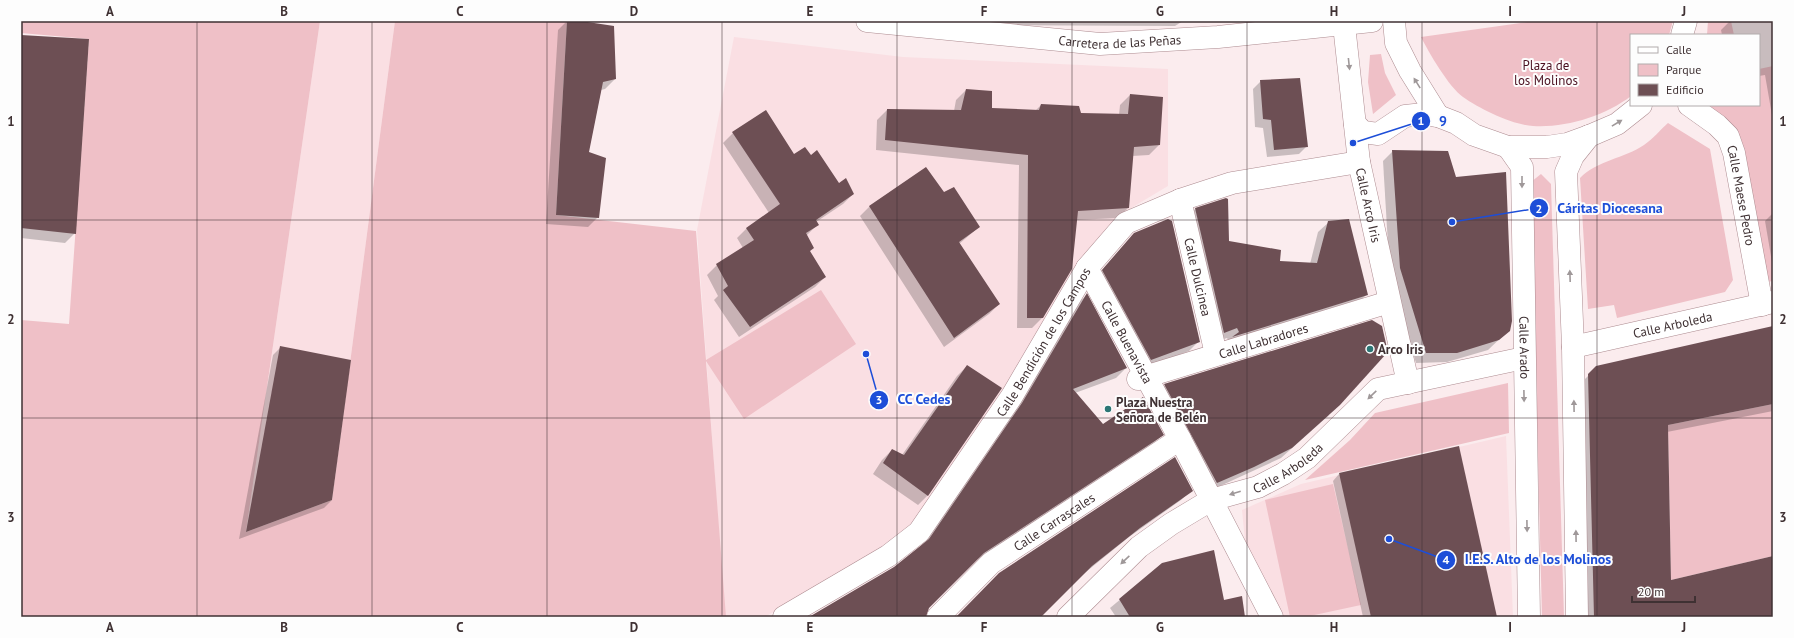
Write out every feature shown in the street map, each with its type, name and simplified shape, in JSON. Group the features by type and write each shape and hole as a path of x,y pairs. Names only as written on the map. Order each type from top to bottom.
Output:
{"street":[{"name":"Carretera de las Peñas","path":"867,21 982,27 1100,44 1211,38 1279,26 1344,25 1372,21"},
{"path":"1394,21 1396,43 1410,71 1438,116"},
{"path":"1682,34 1686,21"},
{"name":"Calle Arco Iris","path":"1344,25 1359,162 1408,383"},
{"path":"1508,147 1567,144 1617,124 1640,106"},
{"name":"Calle Maese Pedro","path":"1690,106 1728,136 1734,153 1767,304"},
{"path":"1355,124 1363,132 1378,134 1405,116 1424,114 1438,116 1456,123 1474,134 1508,147 1525,149 1550,158 1566,172"},
{"path":"1577,617 1573,347 1566,172 1573,156 1589,136"},
{"name":"Calle Arado","path":"1508,147 1522,167 1528,617"},
{"name":"Calle Bendición de los Campos","path":"784,617 888,556 919,532 1012,396 1087,268 1126,223 1180,200 1232,183 1359,162"},
{"name":"Calle Dulcinea","path":"1180,200 1216,354"},
{"name":"Calle Buenavista","path":"1087,268 1141,377 1180,439 1272,617"},
{"name":"Calle Labradores","path":"1141,377 1390,302"},
{"name":"Calle Arboleda","path":"1573,347 1767,304"},
{"name":"Calle Arboleda","path":"1068,617 1139,547 1171,524 1211,500 1258,487 1283,474 1307,458 1378,389 1524,358"},
{"name":"Calle Carrascales","path":"938,617 991,563 1180,439"}],"shaded area":[{"path":"320,21 395,21 332,500 246,532"},
{"path":"734,37 903,57 1168,69 1168,186 1116,217 1071,277 1050,318 915,525 887,544 765,617 725,617 697,230"},
{"path":"1506,436 1513,617 1281,617 1246,551 1242,510 1301,484"}],"green space":[{"path":"21,21 320,21 246,532 332,500 395,21 567,21 556,215 696,231 706,360 821,290 856,344 744,419 706,361 726,617 21,617 21,320 69,324 89,39 21,33"},
{"name":"Plaza de los Molinos","path":"1534,21 1673,21 1669,34 1630,34 1630,97 1597,115 1572,123 1546,126 1525,125 1507,120 1487,111 1463,97 1446,78 1421,37"},
{"path":"1708,21 1731,21 1734,34 1707,34"},
{"path":"1381,54 1385,73 1396,95 1373,114 1368,82 1370,55"},
{"path":"1773,66 1773,281 1767,282 1707,106 1760,106 1760,69"},
{"path":"1668,123 1710,149 1733,280 1725,292 1617,318 1614,305 1588,309 1580,178 1594,168 1644,145"},
{"path":"1541,174 1551,184 1564,617 1542,617 1531,182"},
{"path":"1508,383 1509,433 1305,480 1350,440 1375,413"},
{"path":"1773,404 1773,556 1671,580 1668,425"},
{"path":"1333,484 1361,605 1305,617 1290,617 1265,500"}],"building":[{"path":"567,21 581,21 614,26 616,79 603,82 589,152 606,158 599,218 556,215"},
{"path":"21,35 89,39 76,234 21,228"},
{"path":"1300,78 1308,147 1274,150 1271,120 1263,119 1260,80"},
{"path":"966,89 992,91 992,108 1039,110 1041,104 1079,106 1081,113 1128,114 1130,94 1163,97 1160,145 1134,147 1129,208 1078,211 1072,269 1043,318 1027,318 1028,155 885,140 887,109 961,110"},
{"path":"766,110 794,154 805,147 811,155 817,150 839,183 846,178 854,194 816,220 819,225 806,233 814,248 810,251 826,277 750,327 723,290 728,286 716,264 754,240 746,228 780,204 732,132"},
{"path":"1392,150 1448,151 1456,177 1506,172 1512,321 1510,331 1499,340 1457,353 1426,353 1400,268"},
{"path":"926,167 944,192 954,187 980,227 959,242 1000,304 954,338 869,206"},
{"path":"1226,198 1228,199 1229,241 1281,250 1280,261 1317,263 1328,221 1349,219 1368,295 1232,337 1239,332 1237,328 1224,333 1195,208"},
{"path":"1168,219 1172,221 1200,342 1151,360 1102,270 1134,233"},
{"path":"1087,293 1127,368 1073,389 1103,424 1143,397 1164,435 984,553 929,608 926,617 809,617 894,567 929,539 1022,403"},
{"path":"1372,320 1382,326 1387,348 1386,354 1340,405 1292,448 1217,483 1164,384"},
{"path":"1773,326 1773,404 1668,425 1671,580 1773,556 1773,617 1594,617 1588,374 1596,366"},
{"path":"280,346 351,360 332,500 246,532"},
{"path":"967,365 1002,388 928,496 883,463 892,449 904,455"},
{"path":"1459,446 1497,617 1371,617 1339,473"},
{"path":"1175,457 1193,491 1140,528 1092,566 1041,617 956,617 999,573"},
{"path":"1214,550 1224,600 1242,596 1245,617 1130,617 1119,599 1162,563"}],"place":[{"name":"9","path":"1353,143"},
{"name":"Cáritas Diocesana","path":"1452,222"},
{"name":"Arco Iris","path":"1370,349"},
{"name":"CC Cedes","path":"866,354"},
{"name":"Plaza Nuestra Señora de Belén","path":"1108,409"},
{"name":"I.E.S. Alto de los Molinos","path":"1389,539"}]}
